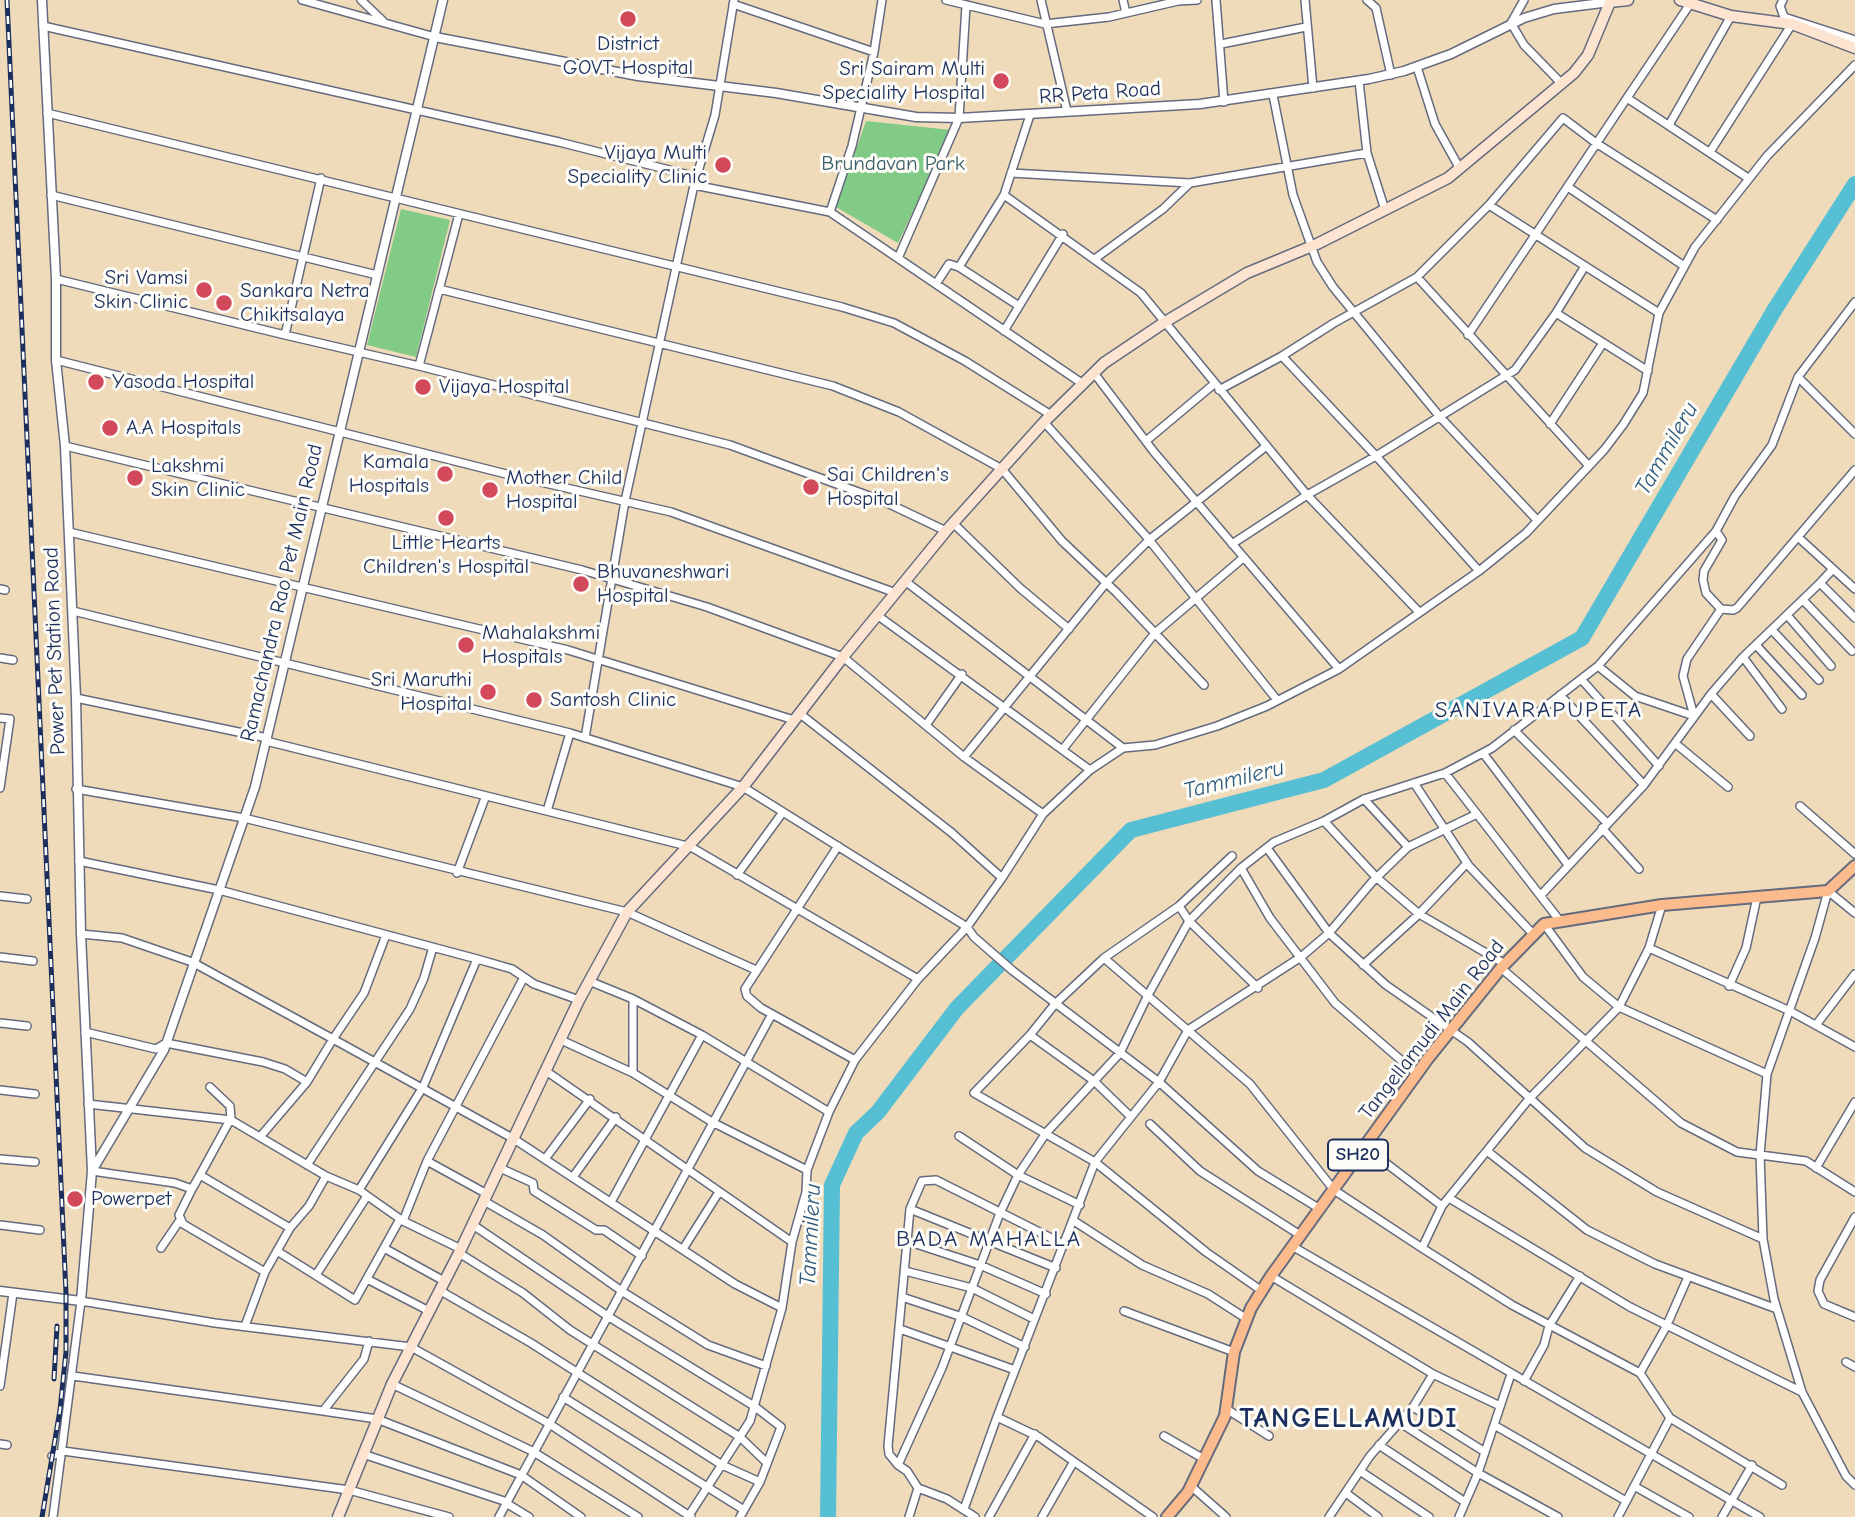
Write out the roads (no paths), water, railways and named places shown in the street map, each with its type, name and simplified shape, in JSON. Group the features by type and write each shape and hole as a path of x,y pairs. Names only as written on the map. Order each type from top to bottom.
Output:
{"main road":[{"path":"338,1517 392,1384 473,1225 579,1000 627,912 691,847 743,787 843,657 950,527 1047,419 1094,373 1165,322 1247,273 1313,246 1460,169 1561,83 1588,55 1610,2 1628,0"},
{"path":"1685,2 1731,16 1792,24 1855,48"},
{"path":"1544,924 1662,905 1828,891 1855,866"},
{"name":"Tangellamudi Main Road","path":"1167,1517 1191,1486 1228,1410 1234,1352 1247,1319 1271,1276 1451,1030 1503,966 1544,924"}],"street":[{"name":"Power Pet Station Road","path":"43,0 56,279 57,360 65,446 76,698 76,789 92,1171 81,1301"},
{"path":"302,0 435,37"},
{"path":"361,0 386,23"},
{"name":"Ramachandra Rao Pet Main Road","path":"92,1171 130,1110 166,1043 244,818 266,739 356,352 443,0"},
{"path":"831,212 861,109 882,0"},
{"path":"946,0 1045,24 1197,0"},
{"path":"1041,0 1067,111"},
{"path":"1123,0 1126,13"},
{"path":"1216,0 1224,102"},
{"path":"1305,0 1313,88"},
{"path":"1367,0 1376,8 1391,75"},
{"path":"1524,0 1511,23 1524,45 1561,83"},
{"path":"1783,0 1780,6 1784,17 1855,40"},
{"path":"584,738 609,580 658,342 679,266 696,181 720,86 733,2 874,52"},
{"name":"RR Peta Road","path":"435,37 581,66 916,117 959,118 1224,102 1391,75 1451,54 1511,23 1554,9 1610,2"},
{"path":"1468,335 1627,98 1685,2"},
{"path":"898,256 959,118 967,6"},
{"path":"1670,125 1731,16"},
{"path":"1710,152 1792,24"},
{"path":"43,26 559,142 696,181 831,212 1083,384"},
{"path":"1221,44 1306,27"},
{"path":"0,1291 411,1348 548,1423 689,1517 750,1421 782,1308 792,1242 806,1192 807,1170 829,1112 855,1060 918,979 967,927 1044,814 1090,770 1123,748 1155,745 1217,726 1339,669 1479,571 1537,520 1589,466 1640,402 1659,313 1684,266 1748,178 1855,65"},
{"path":"1417,67 1435,124 1460,169"},
{"path":"1359,80 1367,153 1385,210"},
{"path":"1273,95 1286,167 1317,262 1354,314 1440,418 1537,520"},
{"path":"1627,98 1748,178"},
{"path":"47,113 679,266 894,323 965,361 1047,419 1149,540 1277,700"},
{"path":"958,267 1004,195 1030,115"},
{"path":"1146,441 1217,387 1282,356 1417,277 1489,205 1558,121 1567,120 1596,144 1717,220"},
{"path":"1011,173 1190,183 1367,153"},
{"path":"285,335 321,178"},
{"path":"1096,258 1163,209 1190,183"},
{"path":"1568,187 1684,266"},
{"path":"51,195 377,275"},
{"path":"1004,195 1063,234 1141,293 1265,447 1419,612"},
{"path":"1489,205 1659,313"},
{"path":"419,366 459,214"},
{"path":"1004,331 1063,234"},
{"path":"936,284 949,264 1019,306"},
{"path":"1232,544 1307,495 1440,418 1515,370 1556,313 1585,266"},
{"path":"1417,277 1589,466"},
{"path":"56,279 419,366 754,454 950,527 1069,629"},
{"path":"439,289 833,386 900,412 1002,469 1062,541 1204,685"},
{"path":"898,1465 951,1346 989,1239 1018,1175 1046,1133 1120,1053 1189,921 1241,868 1267,848 1364,799 1445,774 1483,753 1598,666 1716,531 1735,496 1772,445 1798,377 1855,302"},
{"path":"1556,313 1648,370"},
{"path":"1550,424 1603,343"},
{"path":"1282,356 1479,571"},
{"path":"57,360 706,523 896,593"},
{"path":"1094,373 1146,441 1339,669"},
{"path":"1798,377 1855,434"},
{"path":"65,446 582,570 707,607 843,657 964,757 1044,814"},
{"path":"964,757 1028,675 1106,583 1149,540 1265,447"},
{"path":"1716,531 1722,540 1704,571 1703,580 1706,593 1721,609 1733,610 1799,538 1855,470"},
{"path":"69,532 498,632 796,717 952,833 1002,878"},
{"path":"1799,538 1855,589"},
{"path":"1063,749 1155,633 1243,558"},
{"path":"1541,895 1644,785 1711,694 1743,657 1833,569"},
{"path":"905,581 1123,748"},
{"path":"1819,583 1855,618"},
{"path":"1803,600 1852,650"},
{"path":"1694,716 1683,676 1688,659 1721,609"},
{"path":"72,611 570,733 743,787 967,927 974,937 1013,971 1159,1082 1258,1171 1320,1209"},
{"path":"877,615 962,674 1090,770"},
{"path":"1787,615 1831,666"},
{"path":"1772,630 1819,680"},
{"path":"1756,645 1802,695"},
{"path":"1743,657 1782,709"},
{"path":"0,658 13,660"},
{"path":"1598,666 1635,696 1694,716"},
{"path":"926,725 962,674"},
{"path":"1581,679 1659,766"},
{"path":"1711,694 1750,736"},
{"path":"1560,695 1644,785"},
{"path":"76,698 266,739 485,798 691,847 918,979"},
{"path":"0,718 9,719 0,785"},
{"path":"1514,730 1604,826 1639,869"},
{"path":"547,811 570,733"},
{"path":"1676,744 1728,787"},
{"path":"1483,753 1568,865"},
{"path":"1445,774 1560,921"},
{"path":"1414,783 1467,863 1534,935"},
{"path":"76,789 244,818 457,873 627,912 756,970"},
{"path":"457,873 485,798"},
{"path":"1364,799 1408,847"},
{"path":"1800,806 1855,854"},
{"path":"737,874 783,812"},
{"path":"964,1509 1095,1162 1159,1082 1188,1030 1258,988 1301,957 1329,933 1376,877 1408,847 1477,814"},
{"path":"1324,821 1376,877 1419,914 1503,966 1681,1123 1737,1152 1806,1161 1855,1192"},
{"path":"838,846 756,970 746,993 753,1002 772,1014 855,1060"},
{"path":"1267,848 1329,933 1386,985 1451,1030 1585,1148 1657,1192 1763,1239"},
{"path":"1232,856 1179,905 1104,958 1055,1004 1030,1035 974,1093 1095,1162 1206,1252 1262,1291"},
{"path":"79,861 219,890 477,959 512,970 523,979 579,1000"},
{"path":"1363,965 1419,914 1467,863"},
{"path":"1241,868 1270,918 1335,1003 1417,1074"},
{"path":"1855,914 1828,891 1790,1012 1767,1074 1760,1155 1763,1239 1777,1309 1802,1392 1846,1476 1855,1485"},
{"path":"0,896 27,899"},
{"path":"1729,986 1746,948 1757,897"},
{"path":"1179,905 1189,921 1258,988"},
{"path":"1422,1248 1448,1198 1529,1099 1619,1007 1649,948 1662,905"},
{"path":"1544,924 1583,977 1619,1007 1767,1074"},
{"path":"81,934 122,938 192,962 514,1139 735,1284 782,1308"},
{"path":"260,1137 307,1083 364,993 386,935"},
{"path":"307,1165 410,1009 424,978 433,947"},
{"path":"1649,948 1790,1012 1855,1047"},
{"path":"0,957 33,961"},
{"path":"1104,958 1250,1084 1334,1190 1452,1270 1549,1326 1640,1373 1670,1418 1782,1485"},
{"path":"359,1190 423,1087 477,959"},
{"path":"1816,1025 1855,974"},
{"path":"276,1251 355,1300 401,1220 427,1161 523,979"},
{"path":"589,981 633,999 702,1035 829,1112"},
{"path":"633,999 633,1073"},
{"path":"499,1517 532,1451 657,1231 687,1169 772,1014"},
{"path":"0,1023 27,1026"},
{"path":"85,1032 156,1049 166,1043 263,1062 285,1069 307,1083"},
{"path":"611,1202 702,1035"},
{"path":"1030,1035 1094,1080 1131,1117"},
{"path":"561,1040 633,1073 712,1122 807,1170"},
{"path":"546,1071 590,1099 792,1242"},
{"path":"161,1248 180,1220 192,1189 231,1120 230,1106 210,1087"},
{"path":"0,1090 35,1094"},
{"path":"545,1159 590,1099"},
{"path":"1816,1168 1855,1102"},
{"path":"88,1104 231,1120 326,1176 359,1190 401,1220 460,1251 593,1344 740,1437 767,1463"},
{"path":"572,1177 615,1117"},
{"path":"1150,1124 1200,1171 1300,1235"},
{"path":"959,1136 1018,1175 1080,1205"},
{"path":"1364,1147 1442,1206"},
{"path":"1487,1151 1587,1230 1688,1277 1777,1309"},
{"path":"0,1159 35,1162"},
{"path":"427,1161 543,1235 623,1292 708,1345 765,1366"},
{"path":"500,1168 533,1183 534,1191 596,1230 604,1230 642,1256"},
{"path":"92,1171 175,1183 192,1189"},
{"path":"200,1175 290,1228"},
{"path":"246,1326 265,1272 276,1251 290,1228 309,1206 326,1176"},
{"path":"975,1517 935,1493 918,1488 907,1471 889,1454 910,1209 922,1181 936,1180 1065,1245"},
{"path":"683,1249 719,1192"},
{"path":"316,1275 367,1196"},
{"path":"1448,1198 1666,1327 1802,1392"},
{"path":"910,1209 1056,1268"},
{"path":"1855,1217 1819,1280 1818,1292 1824,1304 1855,1317"},
{"path":"180,1220 265,1272"},
{"path":"1074,1221 1142,1265 1208,1294 1247,1319"},
{"path":"0,1225 40,1230"},
{"path":"473,1225 609,1317 754,1406 782,1427 760,1482 742,1514 563,1396"},
{"path":"907,1241 980,1265 1046,1294"},
{"path":"1292,1246 1760,1517"},
{"path":"384,1248 722,1465 760,1482"},
{"path":"905,1271 972,1288 1034,1319"},
{"path":"1271,1276 1433,1374 1500,1406"},
{"path":"1524,1381 1544,1345 1549,1326 1580,1276"},
{"path":"1640,1373 1666,1327 1688,1277"},
{"path":"367,1279 429,1311"},
{"path":"0,1386 13,1293"},
{"path":"902,1297 962,1317 1025,1347"},
{"path":"53,1517 81,1301"},
{"path":"1124,1311 1234,1352"},
{"path":"900,1329 1016,1370"},
{"path":"323,1411 364,1359 369,1341"},
{"path":"1846,1363 1855,1367"},
{"path":"1330,1517 1379,1445 1413,1407 1433,1374"},
{"path":"1459,1517 1478,1473 1511,1374"},
{"path":"73,1376 377,1419 521,1475 581,1517"},
{"path":"392,1384 532,1451 638,1517"},
{"path":"1413,1407 1485,1452"},
{"path":"1228,1410 1269,1436"},
{"path":"997,1417 1035,1434 1073,1463 1115,1487 1153,1517"},
{"path":"1618,1517 1670,1418"},
{"path":"1399,1422 1478,1473 1558,1517"},
{"path":"1494,1425 1626,1501"},
{"path":"989,1517 1035,1434"},
{"path":"1164,1436 1204,1459"},
{"path":"1379,1445 1465,1502"},
{"path":"52,1456 63,1451 349,1490 449,1517"},
{"path":"363,1454 506,1502 529,1517"},
{"path":"1042,1517 1073,1463"},
{"path":"1722,1517 1752,1465"},
{"path":"1360,1471 1429,1517"},
{"path":"1191,1486 1226,1517"},
{"path":"1634,1486 1689,1517"},
{"path":"909,1517 918,1488"},
{"path":"1346,1493 1378,1517"}],"waterway":[{"name":"Tammileru","path":"828,1517 832,1185 856,1133 878,1112 957,1008 1131,830 1324,780 1582,638 1775,309 1855,184"}],"railway":[{"path":"7,0 66,1293 66,1352 60,1410 42,1517"},
{"path":"54,1379 57,1326"}],"place":[{"name":"District GOVT. Hospital","path":"628,19"},
{"name":"Sri Sairam Multi Speciality Hospital","path":"1001,81"},
{"name":"Vijaya Multi Speciality Clinic","path":"723,165"},
{"name":"Sri Vamsi Skin Clinic","path":"204,290"},
{"name":"Sankara Netra Chikitsalaya","path":"224,303"},
{"name":"Yasoda Hospital","path":"96,382"},
{"name":"Vijaya Hospital","path":"423,387"},
{"name":"A.A Hospitals","path":"110,428"},
{"name":"Kamala Hospitals","path":"445,474"},
{"name":"Lakshmi Skin Clinic","path":"135,478"},
{"name":"Sai Children's Hospital","path":"811,487"},
{"name":"Mother Child Hospital","path":"490,490"},
{"name":"Little Hearts Children's Hospital","path":"446,518"},
{"name":"Bhuvaneshwari Hospital","path":"581,584"},
{"name":"Mahalakshmi Hospitals","path":"466,645"},
{"name":"Sri Maruthi Hospital","path":"488,692"},
{"name":"Santosh Clinic","path":"534,700"},
{"name":"Powerpet","path":"75,1199"}],"district":[{"name":"SANIVARAPUPETA","path":"1539,710"},
{"name":"BADA MAHALLA","path":"989,1239"},
{"name":"TANGELLAMUDI","path":"1349,1419"}],"park label":[{"name":"Brundavan Park","path":"893,164"}]}
